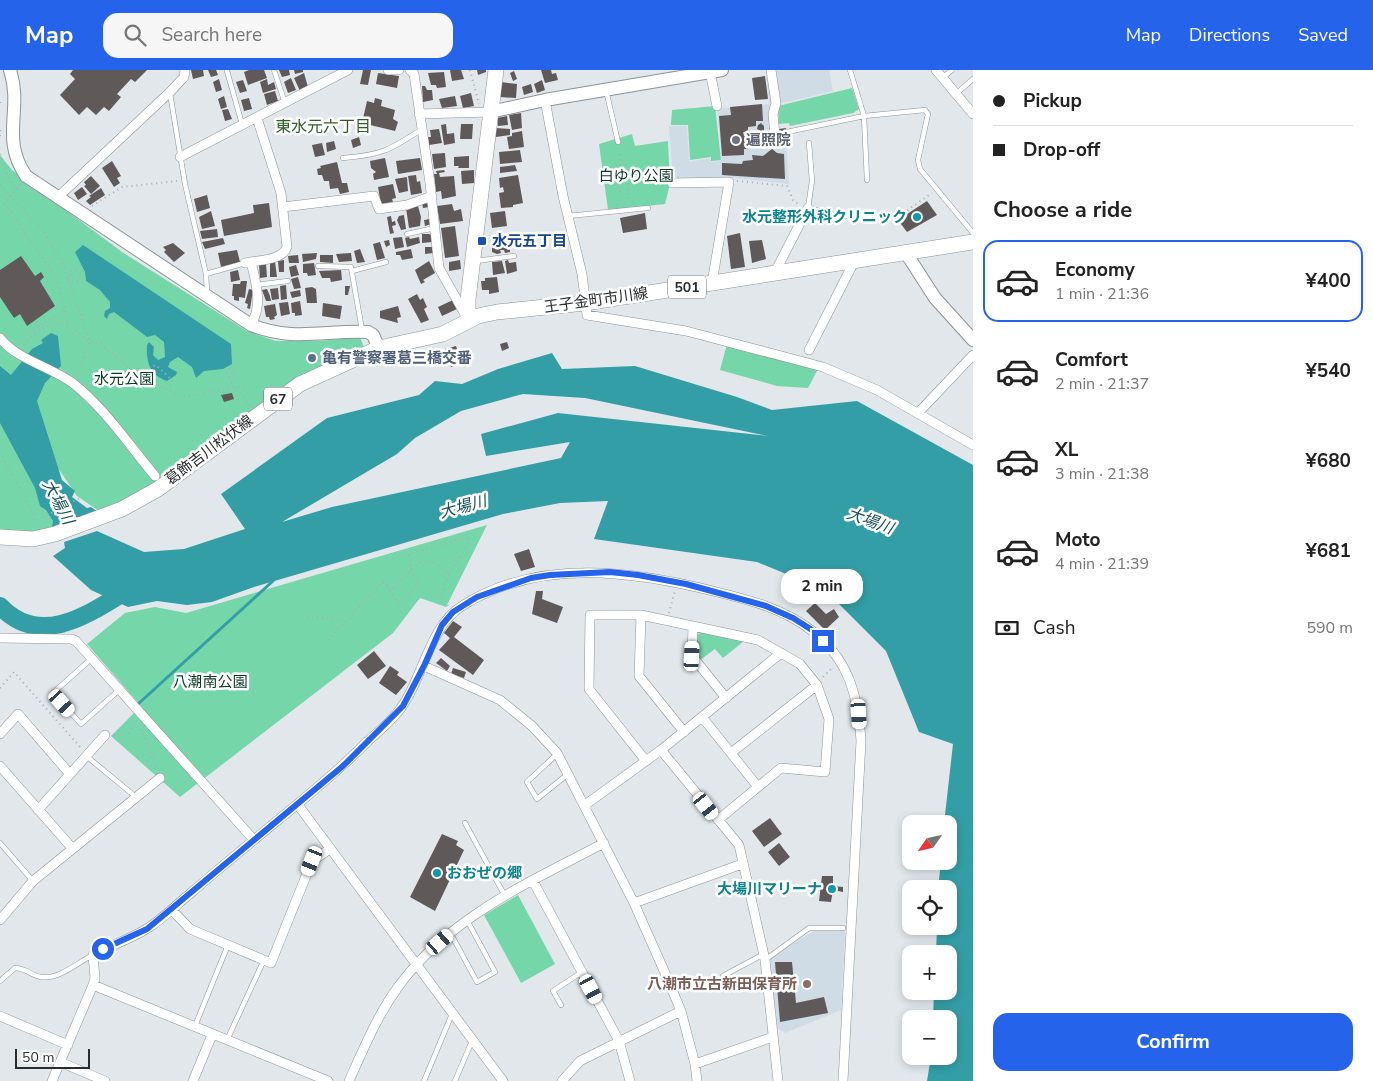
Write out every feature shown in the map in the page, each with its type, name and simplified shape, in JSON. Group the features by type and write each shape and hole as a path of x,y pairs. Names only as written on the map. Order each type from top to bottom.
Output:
{"main road":[{"path":"468,320 496,70"},
{"name":"王子金町市川線","path":"468,320 497,312 585,303 973,242"},
{"name":"葛飾吉川松伏線","path":"0,536 33,539 55,534 107,516 141,500 158,489 300,384 379,348 429,338 451,330 468,320"}],"street":[{"path":"10,70 15,99 11,144 18,166 26,176 251,324 270,332 288,335 362,332 373,335 379,348"},
{"path":"57,198 184,78 184,70"},
{"path":"180,157 348,70"},
{"path":"388,70 398,70"},
{"path":"410,70 414,74 420,114 432,196 439,268 452,288 468,320"},
{"path":"771,70 776,103 773,114 775,135"},
{"path":"936,70 973,114"},
{"path":"420,114 490,112 682,73 716,71 717,106"},
{"path":"545,100 568,216 582,274 587,315 686,331 823,367 878,390 973,446"},
{"path":"251,324 256,317 258,295 248,262 278,257 286,251 287,247 283,207 257,118"},
{"path":"672,183 729,182 712,283"},
{"path":"283,207 374,196 379,209 407,205 432,196"},
{"path":"774,274 807,210"},
{"path":"906,253 935,298 973,340"},
{"path":"809,350 854,262"},
{"path":"0,338 20,353 72,383 90,398 156,476"},
{"path":"918,413 973,355"},
{"path":"52,1081 96,978 93,955 147,929 343,766 397,714 424,666 442,625 453,612 477,597 531,578 550,575 610,572 677,582 766,606 793,618 812,630 849,677 854,689 859,714 861,741 843,1081"},
{"path":"646,761 589,689 590,615 641,615 758,640 800,664 816,684 829,719 825,772 781,768 718,820"},
{"path":"641,615 639,676 684,732"},
{"path":"693,626 692,656 726,698"},
{"path":"0,638 71,639 76,641 254,840"},
{"path":"585,805 661,750 781,653"},
{"path":"424,666 500,700 542,735 557,753 634,903 681,1012 695,1064 697,1081"},
{"path":"731,754 816,684"},
{"path":"0,734 18,714 69,774"},
{"path":"702,717 758,787"},
{"path":"38,810 86,754 105,735"},
{"path":"661,750 739,845 764,957 778,1081"},
{"path":"0,766 72,848"},
{"path":"1,918 33,881 160,778"},
{"path":"298,805 503,1081"},
{"path":"349,1081 373,1026 398,987 417,964 450,933 506,896 604,843"},
{"path":"172,910 190,929 271,962 312,861 330,849"},
{"path":"634,903 742,864"},
{"path":"533,881 619,1041 630,1081"},
{"path":"93,985 328,1081"},
{"path":"562,1081 580,1061 681,1012"},
{"path":"0,1016 68,1045"},
{"path":"193,1081 212,1035"},
{"path":"695,1064 773,1037"},
{"path":"60,1062 105,1081"}],"lane":[{"path":"274,70 285,103"},
{"path":"850,70 864,116 867,180"},
{"path":"942,78 952,70"},
{"path":"227,71 242,126"},
{"path":"956,94 973,79"},
{"path":"606,89 618,142"},
{"path":"170,92 184,181 206,274 208,297"},
{"path":"787,132 864,116 925,110 928,114 918,160 920,169 973,233"},
{"path":"343,158 366,156 390,150 422,129"},
{"path":"809,143 812,181 807,210 838,216 873,216"},
{"path":"568,216 648,208"},
{"path":"406,234 435,228"},
{"path":"473,262 514,256"},
{"path":"206,274 248,262"},
{"path":"352,270 386,262"},
{"path":"318,266 351,267 362,332"},
{"path":"256,285 288,281"},
{"path":"91,659 53,693 81,724 119,690"},
{"path":"557,753 527,782 537,799 569,774"},
{"path":"86,754 136,797"},
{"path":"464,823 506,896"},
{"path":"0,844 33,881"},
{"path":"450,933 477,982 495,972 467,920"},
{"path":"723,976 764,957 810,928 843,928"},
{"path":"194,1026 228,945"},
{"path":"0,981 15,968 23,968 42,978 55,976 93,955"},
{"path":"227,1041 264,960"},
{"path":"561,1006 553,991 582,972"},
{"path":"424,1081 452,1012"},
{"path":"454,1081 472,1039"}],"path":[{"path":"617,204 630,202 628,193 630,187 622,176 618,142"},
{"path":"0,154 8,177 16,188"},
{"path":"5,204 26,176"},
{"path":"622,176 616,185 622,194"},
{"path":"90,207 122,188 184,181"},
{"path":"729,182 760,182 786,186 793,200 807,210"},
{"path":"0,185 43,230 63,264 90,342 82,364 72,383"},
{"path":"873,216 899,216 937,189"},
{"path":"622,194 628,193"},
{"path":"617,210 617,204 622,194"},
{"path":"0,204 5,204"},
{"path":"5,204 57,279 68,325"},
{"path":"78,270 82,275 80,280 76,282 67,278 71,271 78,270"},
{"path":"29,333 65,310"},
{"path":"27,340 50,323 58,322 68,325 90,342 100,344 140,378 185,397 246,385"},
{"path":"134,373 156,365 172,380 168,390"},
{"path":"229,378 233,388 245,396 251,406"},
{"path":"0,452 34,516 34,520"},
{"path":"38,520 80,498"},
{"path":"383,582 400,604 420,584 410,571 409,554 468,537 469,542 448,575 440,595 453,612"},
{"path":"383,582 395,589 410,571 424,562 432,562 448,575"},
{"path":"328,640 383,582"},
{"path":"667,620 677,582"},
{"path":"308,617 347,620"},
{"path":"816,684 839,662"},
{"path":"0,688 14,672 86,754"},
{"path":"105,735 128,733 138,719 160,778"}],"shaded area":[{"path":"780,70 829,70 833,91 778,104 779,138 786,139 789,184 735,178 673,180 669,126 687,126 689,162 710,158 711,162 722,160 717,109 769,104 766,73"},
{"name":"八潮市立古新田保育所","path":"814,931 845,931 841,1010 785,1033 776,1027 768,958"}],"green space":[{"path":"852,88 859,109 853,113 790,126 789,123 779,124 778,106"},
{"path":"715,106 721,160 711,161 711,157 690,160 688,125 671,125 672,110"},
{"name":"白ゆり公園","path":"632,134 635,146 668,141 670,184 665,204 608,210 599,144"},
{"name":"水元公園","path":"0,155 12,170 122,252 247,331 276,341 320,341 360,337 364,348 149,492 102,513 77,496 0,383"},
{"path":"727,344 818,369 808,388 777,386 720,370"},
{"path":"0,420 82,521 45,535 0,532"},
{"name":"八潮南公園","path":"487,525 446,607 420,598 393,633 180,797 111,736 141,706 87,644 125,613 155,607 186,613"},
{"path":"702,632 744,641 723,658 715,649 699,661 695,657 697,635"},
{"path":"518,895 555,964 521,983 484,915"}],"water":[{"path":"83,245 231,344 232,364 223,369 204,371 196,378 192,367 178,357 170,362 168,367 177,372 176,375 167,381 157,375 148,362 147,345 149,342 154,347 153,355 158,360 165,357 164,342 155,335 147,337 114,312 109,314 107,319 104,316 105,311 110,308 110,302 100,290 86,281 85,272 75,252"},
{"name":"大場川","path":"51,333 58,336 61,366 45,383 37,401 62,480 75,491 72,497 87,508 91,507 98,512 52,527 53,521 46,510 40,506 35,488 0,423 0,366 11,375 32,349 43,343 41,340"},
{"name":"大場川","path":"552,353 562,369 635,366 737,397 772,410 857,401 973,465 973,1081 927,1081 930,1065 957,1065 957,1010 933,1010 934,1000 957,1000 957,945 936,945 937,935 957,935 957,880 939,880 940,870 958,870 958,815 945,815 953,744 919,732 886,651 825,590 757,562 594,539 608,501 560,503 503,514 254,587 212,602 187,605 157,601 128,607 91,590 53,556 65,548 64,542 97,531 144,552 184,549 245,529 221,494 327,418 419,395 435,381 462,384 498,369","holes":["523,394 585,398 768,436 558,413 481,434 486,456 570,442 561,458 332,507 282,522 397,454 415,438 461,411"]}],"building":[{"path":"73,70 147,70 135,82 131,79 117,94 121,97 109,111 104,107 96,115 87,107 79,115 60,95 75,79 70,74"},
{"path":"191,70 203,70 204,76 193,79"},
{"path":"208,70 216,70 218,75 211,77"},
{"path":"264,70 267,78 248,85 244,72"},
{"path":"279,70 289,70 290,75 282,77"},
{"path":"294,70 303,70 303,72 295,74"},
{"path":"363,70 371,70 368,85 360,84"},
{"path":"450,70 461,70 464,79 452,81"},
{"path":"477,70 486,70 486,72 478,75"},
{"path":"541,70 551,70 552,74 556,73 558,80 545,83"},
{"path":"514,71 517,79 513,81 510,73"},
{"path":"444,72 446,87 437,88 436,85 431,85 428,73"},
{"path":"304,73 308,87 300,91 294,78"},
{"path":"378,73 399,76 397,88 376,84"},
{"path":"765,76 768,99 755,100 752,78"},
{"path":"291,78 296,90 288,93 284,82"},
{"path":"219,79 222,90 216,92 213,82"},
{"path":"267,79 268,85 274,82 276,89 263,93 260,82"},
{"path":"243,80 247,91 240,93 236,82"},
{"path":"542,80 545,90 537,93 534,84"},
{"path":"501,82 517,84 516,98 500,97"},
{"path":"531,84 533,92 524,95 522,87"},
{"path":"422,86 425,86 427,90 432,90 433,100 423,102"},
{"path":"275,91 278,101 267,105 264,94"},
{"path":"471,93 474,106 463,108 460,96"},
{"path":"224,96 227,107 221,109 218,99"},
{"path":"455,96 457,106 442,108 439,99"},
{"path":"249,98 252,109 244,111 241,100"},
{"path":"375,98 382,100 381,106 395,110 393,119 398,122 395,131 362,123 367,101 374,103"},
{"path":"762,104 763,121 756,121 756,126 748,127 748,133 743,132 744,136 747,136 748,149 744,149 744,155 722,156 719,116 731,115 730,107"},
{"path":"228,109 232,119 225,121 222,110"},
{"path":"521,113 522,128 512,130 509,115"},
{"path":"507,116 508,125 498,126 497,118"},
{"path":"761,123 764,126 764,130 761,131 757,129"},
{"path":"446,124 447,134 454,133 455,143 444,145 441,125"},
{"path":"461,124 473,124 472,139 460,139"},
{"path":"495,128 510,129 510,135 496,137"},
{"path":"786,128 788,136 780,138 779,129"},
{"path":"439,129 442,143 429,145 428,137 431,137 430,130"},
{"path":"522,131 524,147 509,149 507,137 512,136 512,133"},
{"path":"359,137 361,145 353,148 351,140"},
{"path":"334,141 336,149 327,152 326,143"},
{"path":"322,143 325,155 315,157 312,145"},
{"path":"772,149 777,153 784,154 785,179 722,175 722,163 742,164 743,161 753,160 752,155 763,156"},
{"path":"520,150 522,162 500,164 499,152"},
{"path":"445,153 446,167 434,169 432,154"},
{"path":"469,156 469,168 454,166 454,157"},
{"path":"385,158 389,177 374,180 373,174 376,172 371,168 370,161"},
{"path":"420,158 422,170 398,174 396,161"},
{"path":"112,161 121,176 117,178 120,183 114,187 102,168"},
{"path":"337,162 342,183 347,183 349,192 340,194 338,188 330,189 329,181 324,181 322,175 318,175 317,169 321,168 320,166"},
{"path":"515,165 517,171 500,173 500,167"},
{"path":"444,170 445,172 439,173 440,177 454,176 456,196 442,199 441,191 436,192 434,174 437,174 436,171"},
{"path":"474,170 474,183 462,184 461,171"},
{"path":"416,175 417,182 420,181 422,193 411,195 408,176"},
{"path":"518,175 523,203 513,205 513,207 501,208 499,193 504,192 503,187 500,188 499,178"},
{"path":"91,176 100,186 91,194 84,186 86,185 84,182"},
{"path":"407,177 408,191 399,193 395,179"},
{"path":"393,184 396,198 392,199 393,202 381,204 378,187"},
{"path":"82,187 87,194 78,200 74,193"},
{"path":"101,188 105,195 90,205 86,201 91,197 89,196"},
{"path":"207,195 210,208 197,212 194,199"},
{"name":"水元整形外科クリニック","path":"927,201 937,215 907,232 898,220"},
{"path":"422,202 428,202 429,207 423,208"},
{"path":"269,203 272,227 224,236 221,220 254,213 253,205"},
{"path":"452,204 454,211 461,209 463,221 440,224 437,206"},
{"path":"418,206 421,217 420,226 409,228 406,208"},
{"path":"211,211 215,226 202,229 199,217"},
{"path":"505,211 507,226 492,228 490,213"},
{"path":"645,213 647,229 623,233 620,218"},
{"path":"404,215 406,229 401,230 397,220 399,216"},
{"path":"391,216 392,222 395,221 396,225 392,226 394,233 390,234 387,217"},
{"path":"430,219 431,224 425,226 424,220"},
{"path":"455,226 459,256 445,258 441,228"},
{"path":"217,229 218,237 202,239 200,231"},
{"path":"740,233 745,267 731,269 727,236"},
{"path":"422,234 432,236 432,242 422,243"},
{"path":"402,237 404,247 395,249 393,238"},
{"path":"409,237 410,239 419,237 420,243 407,247 405,238"},
{"path":"223,238 225,244 205,249 202,242"},
{"path":"389,240 390,245 386,247 384,241"},
{"path":"762,240 766,259 752,263 749,241"},
{"path":"509,241 510,252 505,253 504,250 500,250 501,253 497,254 492,252 492,243"},
{"path":"380,242 385,258 377,260 373,244"},
{"path":"173,243 185,253 174,262 164,252 166,250 163,247"},
{"path":"425,247 433,247 433,253 425,254"},
{"path":"360,249 365,262 357,263 354,251"},
{"path":"411,249 413,258 402,260 400,255 396,255 396,252"},
{"path":"237,250 240,262 221,267 218,253"},
{"path":"317,253 316,259 303,262 302,254"},
{"path":"351,253 352,261 339,262 336,254"},
{"path":"298,255 299,263 289,263 288,256"},
{"path":"320,255 333,255 333,263 320,262"},
{"path":"21,256 35,276 41,272 44,277 40,281 55,306 27,326 20,314 14,318 0,297 0,270"},
{"path":"284,260 284,272 279,272 278,261"},
{"path":"460,260 461,269 449,271 449,262"},
{"path":"508,260 509,263 516,262 517,271 507,274 505,261"},
{"path":"429,261 435,273 423,280 425,282 421,284 415,270"},
{"path":"502,261 505,273 493,275 492,262"},
{"path":"275,262 277,277 270,277 270,263"},
{"path":"314,263 316,275 308,276 307,273 303,273 303,264"},
{"path":"266,264 267,277 260,278 259,265"},
{"path":"296,265 299,275 291,277 289,267"},
{"path":"238,270 240,280 231,282 230,272"},
{"path":"341,270 342,280 331,282 330,278 322,278 319,271"},
{"path":"298,277 301,288 294,289 291,279"},
{"path":"497,277 499,292 489,294 489,290 482,290 481,281 485,281 485,278"},
{"path":"241,281 247,281 245,298 239,297 239,301 234,300 234,296 232,296 233,284 240,284"},
{"path":"286,285 287,299 281,300 280,286"},
{"path":"345,286 350,286 348,295 345,295"},
{"path":"312,287 316,289 317,303 307,303 305,288"},
{"path":"278,288 279,299 272,300 270,289"},
{"path":"249,289 253,290 250,309 247,308 248,304 245,303"},
{"path":"267,289 271,301 266,301 262,290"},
{"path":"300,290 301,296 292,298 290,292"},
{"path":"417,294 420,300 423,298 427,307 424,309 429,320 421,323 408,299"},
{"path":"453,300 457,309 442,316 438,307"},
{"path":"300,301 302,315 295,316 295,313 292,313 291,303"},
{"path":"288,302 290,314 281,316 279,303"},
{"path":"323,303 342,306 340,319 322,316"},
{"path":"275,304 277,315 274,317 275,319 270,320 269,317 266,317 264,306"},
{"path":"398,306 401,317 397,318 398,323 380,318 380,311"},
{"path":"507,342 509,348 502,351 500,344"},
{"path":"456,346 458,352 448,357 445,349"},
{"path":"312,352 317,359 310,363 306,356"},
{"path":"456,356 460,364 451,367 448,359"},
{"path":"232,393 234,399 224,402 221,395"},
{"path":"529,549 535,567 521,571 514,554"},
{"path":"536,591 543,591 542,599 563,607 557,623 532,614"},
{"path":"815,603 826,614 834,609 839,617 825,630 806,611"},
{"path":"453,621 462,627 454,637 484,660 473,675 439,650 450,638 444,633"},
{"path":"374,651 386,666 368,679 357,665"},
{"path":"441,658 450,666 447,671 436,663"},
{"path":"390,666 399,672 397,675 407,682 396,695 379,683"},
{"path":"453,668 466,672 464,678 451,674"},
{"path":"770,818 782,834 764,847 752,831"},
{"name":"おおぜの郷","path":"442,834 458,841 456,845 464,850 435,911 410,897"},
{"path":"779,843 790,857 779,866 768,852"},
{"name":"大場川マリーナ","path":"822,876 833,876 833,886 843,887 843,892 833,890 831,902 819,901"},
{"path":"775,962 792,962 796,1003 824,997 828,1013 780,1022"}],"waterway":[{"path":"137,705 273,581"},
{"path":"0,606 16,619 32,625 49,626 66,623 83,616 131,588"}],"place":[{"name":"遍照院","path":"736,140"},
{"name":"水元整形外科クリニック","path":"917,217"},
{"name":"水元五丁目","path":"482,241"},
{"name":"亀有警察署葛三橋交番","path":"312,358"},
{"name":"おおぜの郷","path":"437,873"},
{"name":"大場川マリーナ","path":"832,889"},
{"name":"八潮市立古新田保育所","path":"807,984"}],"district":[{"name":"東水元六丁目","path":"323,127"}],"route":[{"path":"103,949 147,929 172,910 343,766 403,706 424,666 442,625 453,612 477,597 531,578 550,575 581,572 610,572 638,575 686,584 766,606 793,618 812,630 823,641"}]}
